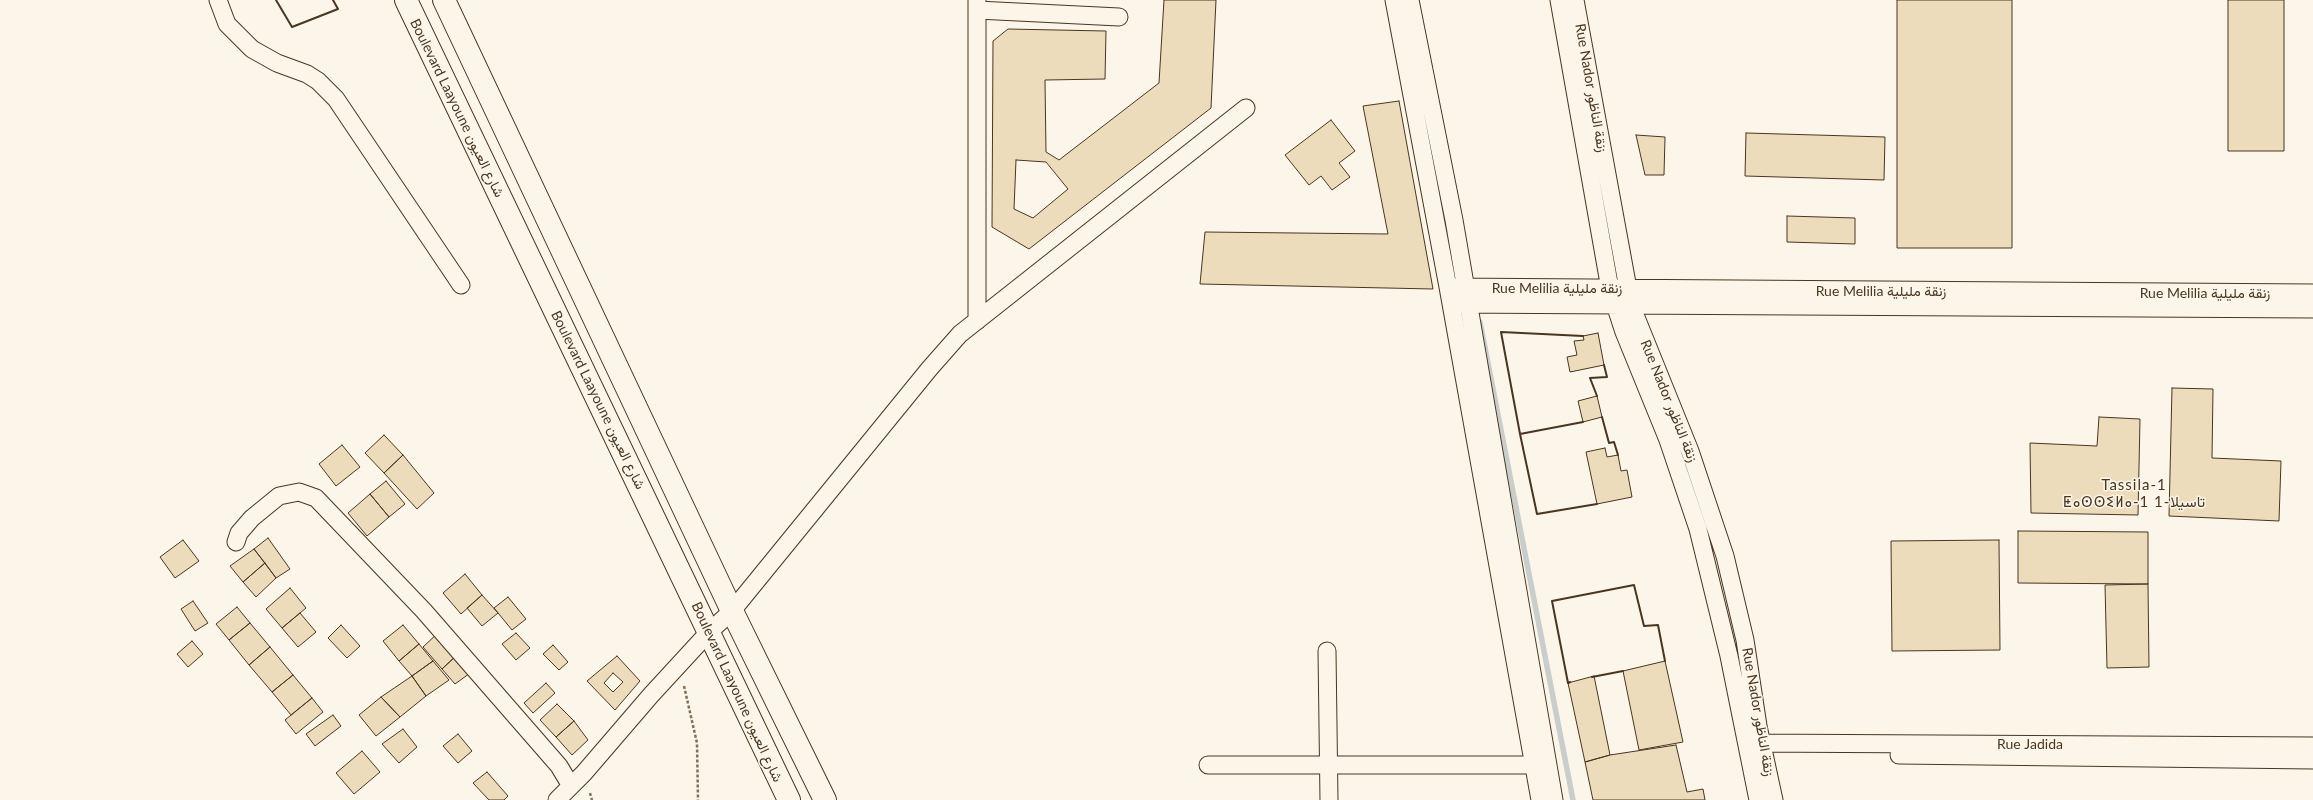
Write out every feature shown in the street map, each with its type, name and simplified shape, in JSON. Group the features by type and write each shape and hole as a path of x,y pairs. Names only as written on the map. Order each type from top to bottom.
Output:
{"street":[{"path":"218,0 227,24 252,49 277,63 307,74 336,99 461,285"},
{"name":"Boulevard Laayoune شارع العيون","path":"406,0 789,800"},
{"path":"444,0 732,611 825,800"},
{"path":"1394,0 1458,296 1541,765 1554,800"},
{"path":"1410,0 1454,220 1458,296"},
{"name":"Rue Nador زنقة الناظور","path":"1559,0 1621,297 1690,451 1725,556 1745,640 1755,748 1758,800"},
{"name":"Rue Nador زنقة الناظور","path":"1575,0 1621,297"},
{"path":"977,321 977,5 1119,17"},
{"path":"558,800 709,632 732,611 930,368 960,334 1246,108"},
{"name":"Rue Melilia زنقة مليلية","path":"1621,297 2313,293"},
{"name":"Rue Melilia زنقة مليلية","path":"1458,296 1621,297 2313,309"},
{"path":"236,542 239,533 252,518 279,496 299,492 316,498 424,611 559,766 571,786"},
{"path":"1327,651 1329,800"},
{"name":"Rue Jadida","path":"1755,748 2313,746"},
{"name":"Rue Nador زنقة الناظور","path":"1755,748 1774,800"},
{"name":"Rue Jadida","path":"1755,748 2313,760"},
{"path":"1208,765 1541,765"},
{"path":"1540,800 1541,765"}],"path":[{"path":"679,665 697,743 698,800"}],"building":[{"path":"1164,0 1216,0 1211,108 1029,249 992,227 993,41 1008,29 1106,31 1105,79 1045,80 1046,152 1059,160 1159,83","holes":["1016,160 1046,162 1068,189 1033,218 1014,209"]},
{"path":"1897,0 2012,0 2012,248 1897,248"},
{"path":"2228,0 2284,0 2284,151 2228,151"},
{"path":"1399,101 1433,289 1200,284 1205,232 1388,234 1363,106"},
{"path":"1331,120 1355,151 1339,163 1350,177 1332,190 1321,176 1309,185 1285,155"},
{"path":"1746,133 1885,137 1884,180 1745,176"},
{"path":"1636,135 1665,137 1664,175 1645,175"},
{"path":"1787,216 1855,218 1855,244 1787,242"},
{"path":"1598,333 1604,365 1570,372 1567,357 1577,355 1574,341 1584,340 1583,336"},
{"path":"2172,388 2213,389 2212,458 2281,461 2279,521 2169,516"},
{"path":"1597,396 1602,417 1583,422 1578,401"},
{"path":"2099,417 2140,419 2138,515 2031,513 2030,443 2097,446"},
{"path":"384,435 403,455 384,473 365,453"},
{"path":"342,445 360,467 336,486 319,464"},
{"path":"1605,448 1607,457 1618,455 1621,471 1627,470 1632,497 1597,504 1586,452"},
{"path":"403,455 434,493 417,509 384,473"},
{"path":"386,481 405,504 389,517 370,494"},
{"path":"370,494 389,517 367,536 348,513"},
{"path":"2018,531 2148,532 2148,584 2018,583"},
{"path":"268,538 290,569 276,578 254,549"},
{"path":"183,540 199,561 175,578 160,557"},
{"path":"1999,540 2000,650 1892,651 1891,541"},
{"path":"254,549 265,563 243,582 230,566"},
{"path":"265,563 276,578 256,597 243,582"},
{"path":"465,574 482,595 461,614 443,593"},
{"path":"2148,584 2149,667 2107,668 2105,585"},
{"path":"290,588 306,608 282,628 266,609"},
{"path":"482,595 498,613 482,626 467,608"},
{"path":"508,597 526,619 512,630 494,608"},
{"path":"193,601 208,623 195,631 181,609"},
{"path":"237,607 250,623 229,640 216,624"},
{"path":"300,613 316,632 298,647 282,628"},
{"path":"250,623 270,647 249,665 229,640"},
{"path":"341,625 360,646 347,658 328,638"},
{"path":"403,625 419,644 399,661 383,641"},
{"path":"439,632 459,653 442,669 423,647"},
{"path":"516,633 530,648 516,660 502,644"},
{"path":"192,641 203,654 188,667 177,654"},
{"path":"419,644 433,661 412,676 399,661"},
{"path":"553,645 568,662 559,670 543,654"},
{"path":"270,647 293,675 272,692 249,665"},
{"path":"459,653 473,671 455,684 442,669"},
{"path":"617,656 640,681 615,710 587,681","holes":["613,673 623,682 613,692 604,683"]},
{"path":"433,661 449,680 426,696 412,676"},
{"path":"1665,661 1683,742 1639,750 1623,671"},
{"path":"293,675 312,698 291,715 272,692"},
{"path":"412,676 426,696 400,717 381,697"},
{"path":"1594,676 1610,755 1585,762 1568,683"},
{"path":"546,683 555,693 533,713 524,703"},
{"path":"381,697 400,717 376,736 359,715"},
{"path":"312,698 323,712 296,734 285,720"},
{"path":"557,704 574,721 556,737 540,720"},
{"path":"333,715 341,726 315,746 306,734"},
{"path":"574,721 588,740 572,755 556,737"},
{"path":"403,729 417,747 399,763 382,744"},
{"path":"458,734 472,751 458,763 443,746"},
{"path":"1676,745 1687,792 1703,789 1705,800 1593,800 1585,762 1610,755"},
{"path":"362,751 380,772 354,794 336,773"},
{"path":"487,772 508,796 504,800 489,800 473,783"}],"waterway":[{"path":"1480,322 1573,800"}],"wall":[{"path":"276,0 292,27 338,9 333,0"},
{"path":"1520,434 1501,332 1583,336"},
{"path":"1597,396 1590,378 1607,377 1604,365"},
{"path":"1602,417 1609,443 1614,442 1618,455"},
{"path":"1583,422 1520,434 1537,514 1597,504"},
{"path":"1570,682 1568,683 1552,601 1634,585 1644,626 1658,625 1665,661"},
{"path":"1592,677 1623,671"}],"district":[{"name":"Tassila-1 ⵟⴰⵙⵙⵉⵍⴰ-1 1-تاسيلا","path":"2134,494"}]}
